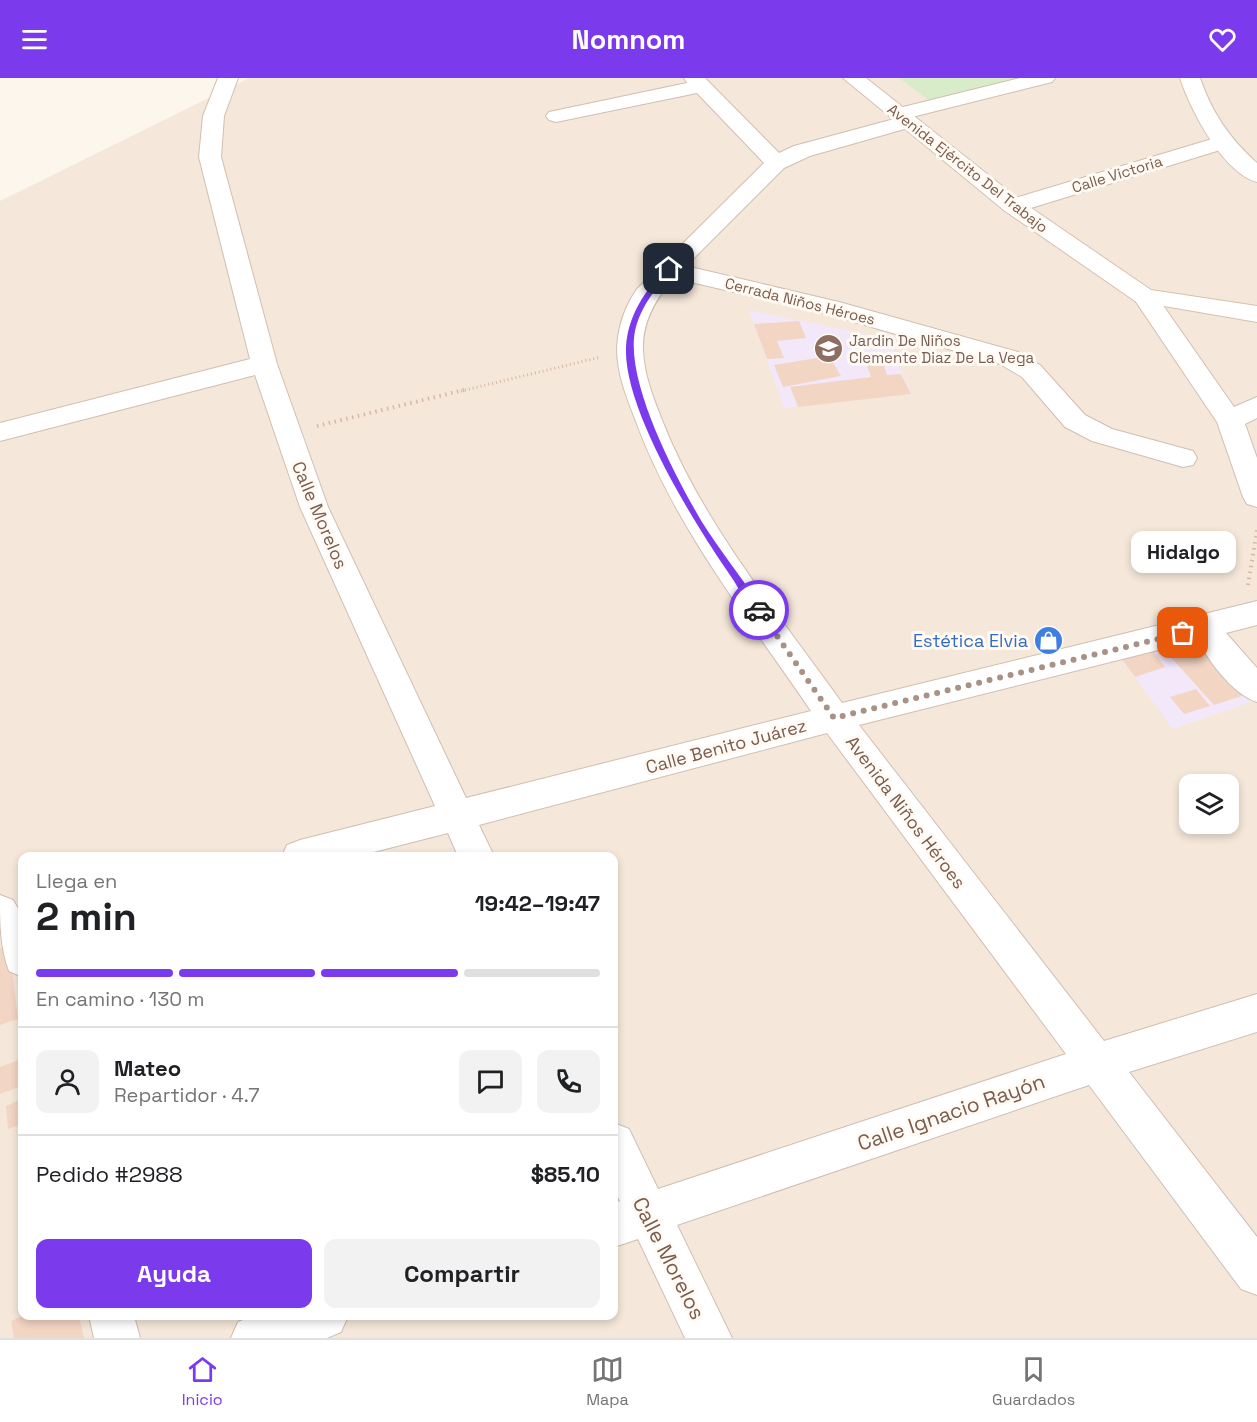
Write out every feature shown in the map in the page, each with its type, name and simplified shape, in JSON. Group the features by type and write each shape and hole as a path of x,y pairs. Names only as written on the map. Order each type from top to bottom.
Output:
{"street":[{"name":"Calle Morelos","path":"228,78 213,111 210,157 264,364 314,507 474,852"},
{"name":"Avenida Ejército Del Trabajo","path":"853,78 1013,206 1144,296"},
{"path":"556,116 698,82 776,163 802,151 903,118 1045,78"},
{"path":"1190,78 1200,110 1222,142 1257,175"},
{"name":"Calle Victoria","path":"1013,206 1222,142"},
{"name":"Avenida Niños Héroes","path":"776,163 669,269 646,294 638,310 632,330 630,350 635,384 659,447 699,524 834,718 1257,1273"},
{"name":"Cerrada Niños Héroes","path":"669,269 830,307 1009,358 1031,371 1075,421 1102,435 1184,458"},
{"path":"1144,296 1257,314"},
{"path":"1144,296 1230,421 1257,497"},
{"path":"0,432 264,364"},
{"path":"1230,421 1257,406"},
{"name":"Calle Benito Juárez","path":"317,852 457,818 834,718 1206,627 1250,614"},
{"path":"1206,627 1218,648 1257,689"},
{"name":"Calle Ignacio Rayón","path":"630,1220 1096,1064 1257,1013"},
{"name":"Calle Morelos","path":"618,1163 630,1220 709,1338"},
{"path":"113,1320 117,1338"},
{"path":"254,1338 313,1320"}],"path":[{"path":"287,433 630,350"},
{"path":"1250,614 1257,530"}],"shaded area":[{"path":"249,78 1257,78 1257,1338 0,1338 0,201"},
{"name":"Jardin De Niños Clemente Diaz De La Vega","path":"749,310 888,339 911,394 784,408"},
{"path":"1195,639 1251,702 1173,729 1122,659"}],"green space":[{"path":"899,78 1045,78 935,105"}],"building":[{"path":"799,321 806,338 777,341 784,358 767,359 754,324"},
{"path":"829,356 841,376 783,387 774,365"},
{"path":"882,359 887,375 901,374 911,394 798,407 790,387 871,377 865,360"},
{"path":"1195,639 1243,693 1242,696 1214,705 1167,653 1173,651 1170,646"},
{"path":"1153,651 1165,667 1135,677 1122,659"},
{"path":"1196,689 1210,706 1184,714 1170,697"},
{"path":"9,945 18,1019 0,1025 0,948"},
{"path":"18,1060 18,1087 0,1094 0,1067"},
{"path":"18,1101 18,1125 8,1129 6,1106"},
{"path":"18,1318 18,1320 80,1320 84,1338 14,1338 11,1321"}],"way so far":[{"path":"759,610 834,718 1183,633"}],"place":[{"name":"Jardin De Niños Clemente Diaz De La Vega","path":"828,349"},
{"name":"Hidalgo","path":"1183,633"},
{"name":"Estética Elvia","path":"1049,640"}],"route":[{"path":"669,269 646,294 632,330 630,350 635,384 659,447 699,524 759,610"}]}
